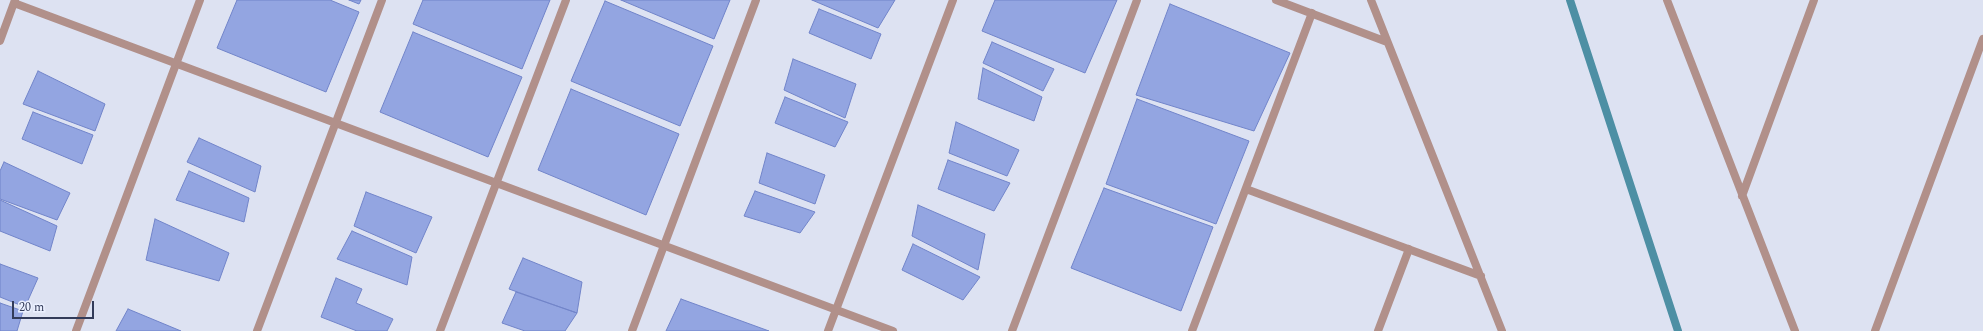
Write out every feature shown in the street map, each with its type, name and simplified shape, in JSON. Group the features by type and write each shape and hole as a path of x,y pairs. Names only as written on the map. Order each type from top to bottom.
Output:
{"street":[{"path":"76,331 200,0"},
{"path":"257,331 382,0"},
{"path":"440,331 566,0"},
{"path":"632,331 756,0"},
{"path":"828,331 953,0"},
{"path":"1012,331 1137,0"},
{"path":"1276,0 1387,42"},
{"path":"1371,0 1502,331"},
{"path":"1667,0 1795,331"},
{"path":"1742,196 1814,0"},
{"path":"0,41 15,1 176,63 893,331"},
{"path":"1192,331 1312,13"},
{"path":"1875,331 1983,39"},
{"path":"1246,190 1481,276"},
{"path":"1378,331 1409,250"}],"building":[{"path":"237,0 330,0 359,12 326,92 217,48"},
{"path":"349,0 361,0 359,4"},
{"path":"423,0 550,0 522,69 413,24"},
{"path":"621,0 730,0 714,39"},
{"path":"812,0 895,0 878,28"},
{"path":"995,0 1117,0 1085,73 982,31"},
{"path":"605,1 713,46 680,126 571,81"},
{"path":"1170,4 1290,53 1254,131 1136,95"},
{"path":"819,9 881,34 871,59 809,33"},
{"path":"413,32 522,77 488,157 380,112"},
{"path":"992,42 1054,69 1043,91 983,63"},
{"path":"793,59 856,84 845,118 784,90"},
{"path":"983,68 1042,97 1034,121 978,99"},
{"path":"38,71 105,104 95,131 23,104"},
{"path":"571,89 679,134 646,215 538,170"},
{"path":"785,97 848,122 835,147 775,123"},
{"path":"1137,99 1249,141 1216,224 1106,184"},
{"path":"33,112 93,135 82,164 22,139"},
{"path":"956,122 1019,150 1007,176 949,153"},
{"path":"199,138 261,166 255,192 187,162"},
{"path":"767,153 825,175 815,204 759,183"},
{"path":"948,160 1010,183 994,211 938,189"},
{"path":"4,162 70,193 57,220 0,199 0,171"},
{"path":"189,171 249,198 244,222 176,200"},
{"path":"1104,188 1213,227 1181,311 1071,268"},
{"path":"755,191 815,212 800,233 744,216"},
{"path":"366,192 432,217 416,253 354,226"},
{"path":"0,200 57,226 50,251 0,231"},
{"path":"918,205 985,234 978,270 912,236"},
{"path":"155,219 229,253 219,281 146,260"},
{"path":"352,231 412,257 407,285 337,259"},
{"path":"913,244 980,277 963,300 902,270"},
{"path":"523,258 582,282 577,313 509,289"},
{"path":"0,264 38,278 25,307 0,297"},
{"path":"336,278 362,289 356,303 393,319 387,331 357,331 321,317"},
{"path":"516,292 577,313 565,331 525,331 502,323"},
{"path":"681,299 769,331 666,331"},
{"path":"0,303 23,311 17,331 0,331"},
{"path":"128,309 181,331 116,331"}],"waterway":[{"path":"1570,0 1678,331"}]}
